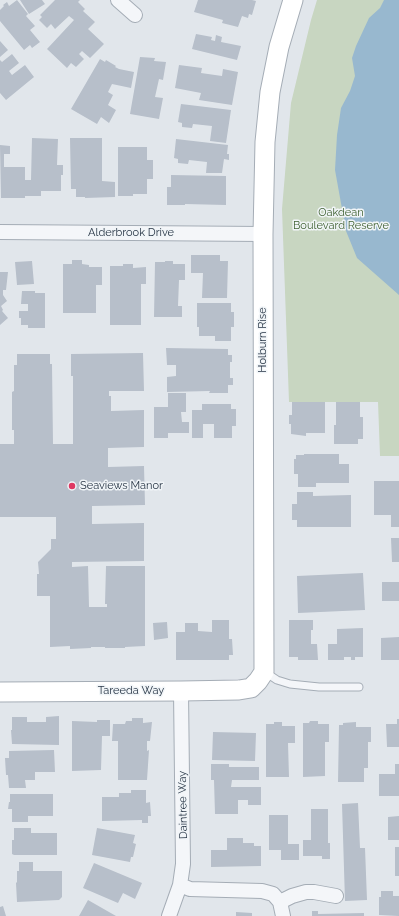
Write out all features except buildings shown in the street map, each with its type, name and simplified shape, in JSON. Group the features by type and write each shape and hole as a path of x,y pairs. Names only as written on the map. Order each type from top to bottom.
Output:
{"street":[{"path":"118,0 135,15"},
{"name":"Holburn Rise","path":"261,676 265,656 263,234 265,142 270,92 279,47 293,0"},
{"name":"Alderbrook Drive","path":"0,232 263,234"},
{"name":"Tareeda Way","path":"0,692 239,690 251,688 261,676"},
{"name":"Daintree Way","path":"169,916 180,885 184,864 181,691"},
{"path":"180,885 190,889 262,891 272,894 281,909 292,896 306,892 336,896"}],"lane":[{"path":"261,676 290,684 313,687 359,688"}],"green space":[{"name":"Oakdean Boulevard Reserve","path":"317,0 399,0 399,456 380,456 378,402 289,402 282,209 291,103"}],"water":[{"path":"384,0 399,0 399,295 357,258 346,231 335,170 337,135 341,108 350,91 355,76 352,58 369,18 380,8"}],"place":[{"name":"Seaviews Manor","path":"72,486"}]}
